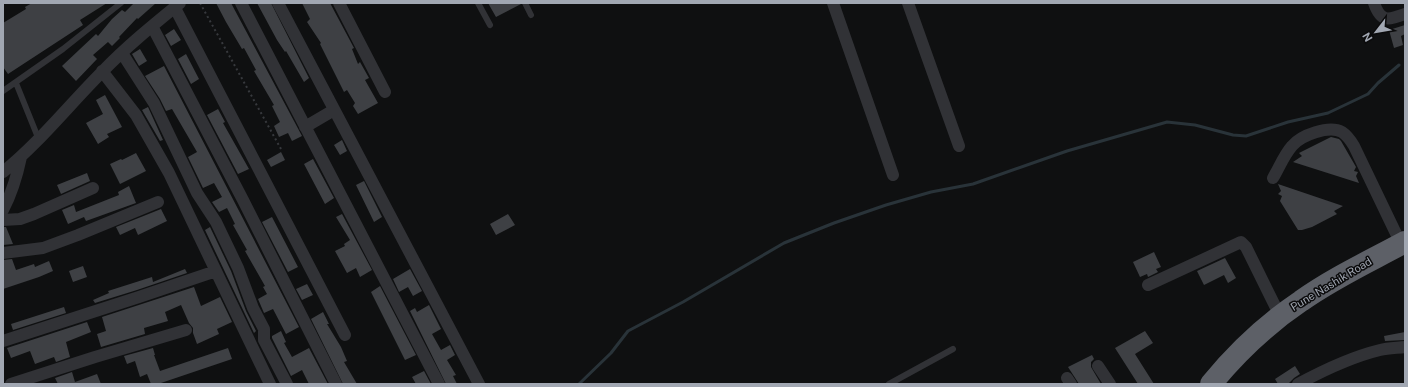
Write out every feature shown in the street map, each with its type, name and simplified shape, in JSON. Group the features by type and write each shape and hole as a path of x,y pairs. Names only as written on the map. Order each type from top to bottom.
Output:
{"highway":[{"name":"Pune Nashik Road","path":"1211,384 1225,367 1249,343 1280,316 1302,300 1340,276 1404,247"},
{"name":"Pune Nashik Road","path":"1227,384 1260,350 1299,318 1347,288 1404,247"}],"street":[{"path":"241,3 439,384"},
{"path":"278,3 479,384"},
{"path":"338,3 385,92"},
{"path":"834,3 893,175"},
{"path":"908,3 959,146"},
{"path":"1374,3 1377,12 1383,18 1390,20 1405,14"},
{"path":"3,172 38,140 102,71 178,5 345,335"},
{"path":"152,26 243,200 336,384"},
{"path":"122,53 154,103 197,193 216,222 238,268 253,308 264,329 264,340 287,384"},
{"path":"102,71 136,115 153,143 270,384"},
{"path":"305,127 334,110"},
{"path":"1273,178 1290,147 1299,139 1323,131 1334,130 1342,132 1348,137 1354,146 1404,247"},
{"path":"3,210 15,183 21,157"},
{"path":"3,220 20,219 93,188"},
{"path":"3,253 43,248 158,202"},
{"path":"1148,285 1241,242 1246,247 1280,316"},
{"path":"3,341 216,271"},
{"path":"11,384 186,330"},
{"path":"1298,384 1316,374 1353,358 1382,350 1405,347"},
{"path":"1098,366 1110,384"}],"lane":[{"path":"3,91 63,49 121,3"},
{"path":"478,3 490,25"},
{"path":"525,3 532,15"},
{"path":"16,83 38,140"},
{"path":"889,384 953,349"}],"path":[{"path":"200,3 281,149"}],"building":[{"path":"32,3 107,3 80,20 83,25 8,74 3,67 3,23 26,9 25,7"},
{"path":"134,3 156,3 138,19 137,18 112,46 108,42 93,55 97,59 76,81 62,66 96,34 98,36 112,19 122,10 125,12"},
{"path":"216,3 231,3 302,136 292,141 288,133 279,137 274,126 280,122 272,106 274,105 254,71 256,70 244,48 242,49"},
{"path":"257,3 271,3 309,78 304,82 286,51 285,52 277,40"},
{"path":"302,3 330,3 354,48 352,49 358,64 360,62 369,78 365,80 378,103 358,114 353,106 355,103 347,90 344,92 320,44 321,43 307,22 310,19"},
{"path":"488,3 521,3 521,4 496,17"},
{"path":"1405,25 1405,34 1401,36 1403,45 1394,48 1389,30"},
{"path":"174,29 181,40 171,46 165,35"},
{"path":"140,49 147,61 139,66 132,54"},
{"path":"186,54 199,79 191,84 178,59"},
{"path":"164,66 299,327 286,334 273,309 264,313 258,299 267,294 263,287 265,286 245,251 247,250 233,225 235,224 227,208 219,212 212,202 222,197 214,183 203,188 188,157 197,152 172,109 166,111 145,76"},
{"path":"105,95 122,127 107,134 109,137 98,144 86,123 103,114 96,100"},
{"path":"148,107 163,140 160,141 142,110"},
{"path":"218,109 225,122 223,123 249,169 238,174 207,115"},
{"path":"1331,137 1341,141 1356,167 1354,171 1358,172 1356,176 1359,183 1293,162 1302,156 1299,153"},
{"path":"342,140 347,151 340,155 334,145"},
{"path":"281,152 285,160 271,167 267,160"},
{"path":"136,153 146,171 120,184 110,164"},
{"path":"313,159 334,198 325,204 304,164"},
{"path":"87,173 90,181 61,194 57,185"},
{"path":"364,181 382,217 374,222 356,185"},
{"path":"1278,184 1343,206 1334,211 1337,214 1312,227 1298,230 1280,201 1282,196 1278,194 1281,191"},
{"path":"129,186 136,203 86,221 84,217 68,224 62,210 74,205 76,212 119,195 118,192"},
{"path":"161,209 167,221 138,235 135,228 120,235 116,227"},
{"path":"342,214 372,270 360,277 356,268 347,273 335,251 345,246 344,244 350,240 336,217"},
{"path":"508,214 515,225 496,235 490,224"},
{"path":"272,217 298,267 288,272 262,222"},
{"path":"3,227 6,227 13,244 3,245"},
{"path":"210,227 231,271 246,311 256,331 254,333 205,230"},
{"path":"1154,252 1161,267 1156,269 1158,272 1148,277 1147,274 1140,277 1133,262"},
{"path":"1225,258 1236,278 1228,283 1224,275 1204,285 1197,271"},
{"path":"12,259 16,270 34,264 35,267 49,261 53,271 3,289 3,260"},
{"path":"83,266 87,277 73,282 69,271"},
{"path":"185,269 187,273 137,290 95,303 93,300 109,293 108,291 152,277 153,282"},
{"path":"410,269 422,291 413,296 408,287 399,292 393,279"},
{"path":"307,284 313,295 302,300 296,289"},
{"path":"380,286 416,355 405,360 371,292"},
{"path":"194,287 201,306 220,297 232,322 217,329 219,334 197,344 193,333 193,328 189,323 181,305 165,312 168,321 144,328 145,334 101,347 97,334 106,331 102,317"},
{"path":"429,305 441,329 432,334 441,350 450,345 455,355 447,360 456,375 453,376 457,384 446,384 410,311 415,308 417,312"},
{"path":"64,307 66,313 13,330 11,324"},
{"path":"323,312 329,324 327,324 341,347 347,361 344,362 357,384 343,384 311,319"},
{"path":"87,322 91,332 66,342 70,357 56,362 54,357 35,364 30,351 11,358 7,348"},
{"path":"281,331 286,342 284,343 292,357 309,348 328,384 309,384 302,370 291,376 272,338 272,336"},
{"path":"1145,331 1153,343 1135,354 1154,384 1138,384 1115,348"},
{"path":"1405,332 1405,340 1385,341 1384,336"},
{"path":"153,348 160,371 228,348 232,359 158,384 151,384 147,374 140,377 135,361 127,364 124,356"},
{"path":"1092,355 1094,359 1091,362 1091,367 1101,384 1079,384 1068,367"},
{"path":"1295,366 1300,374 1288,384 1278,384 1275,379"},
{"path":"424,371 431,384 416,384 412,377"},
{"path":"72,372 75,382 97,374 101,384 58,384 55,378"}],"waterway":[{"path":"579,384 611,353 628,331 683,302 784,243 834,223 886,205 931,192 973,184 1067,151 1167,122 1195,125 1233,135 1246,136 1288,122 1328,113 1368,94 1378,83 1399,65"}]}
